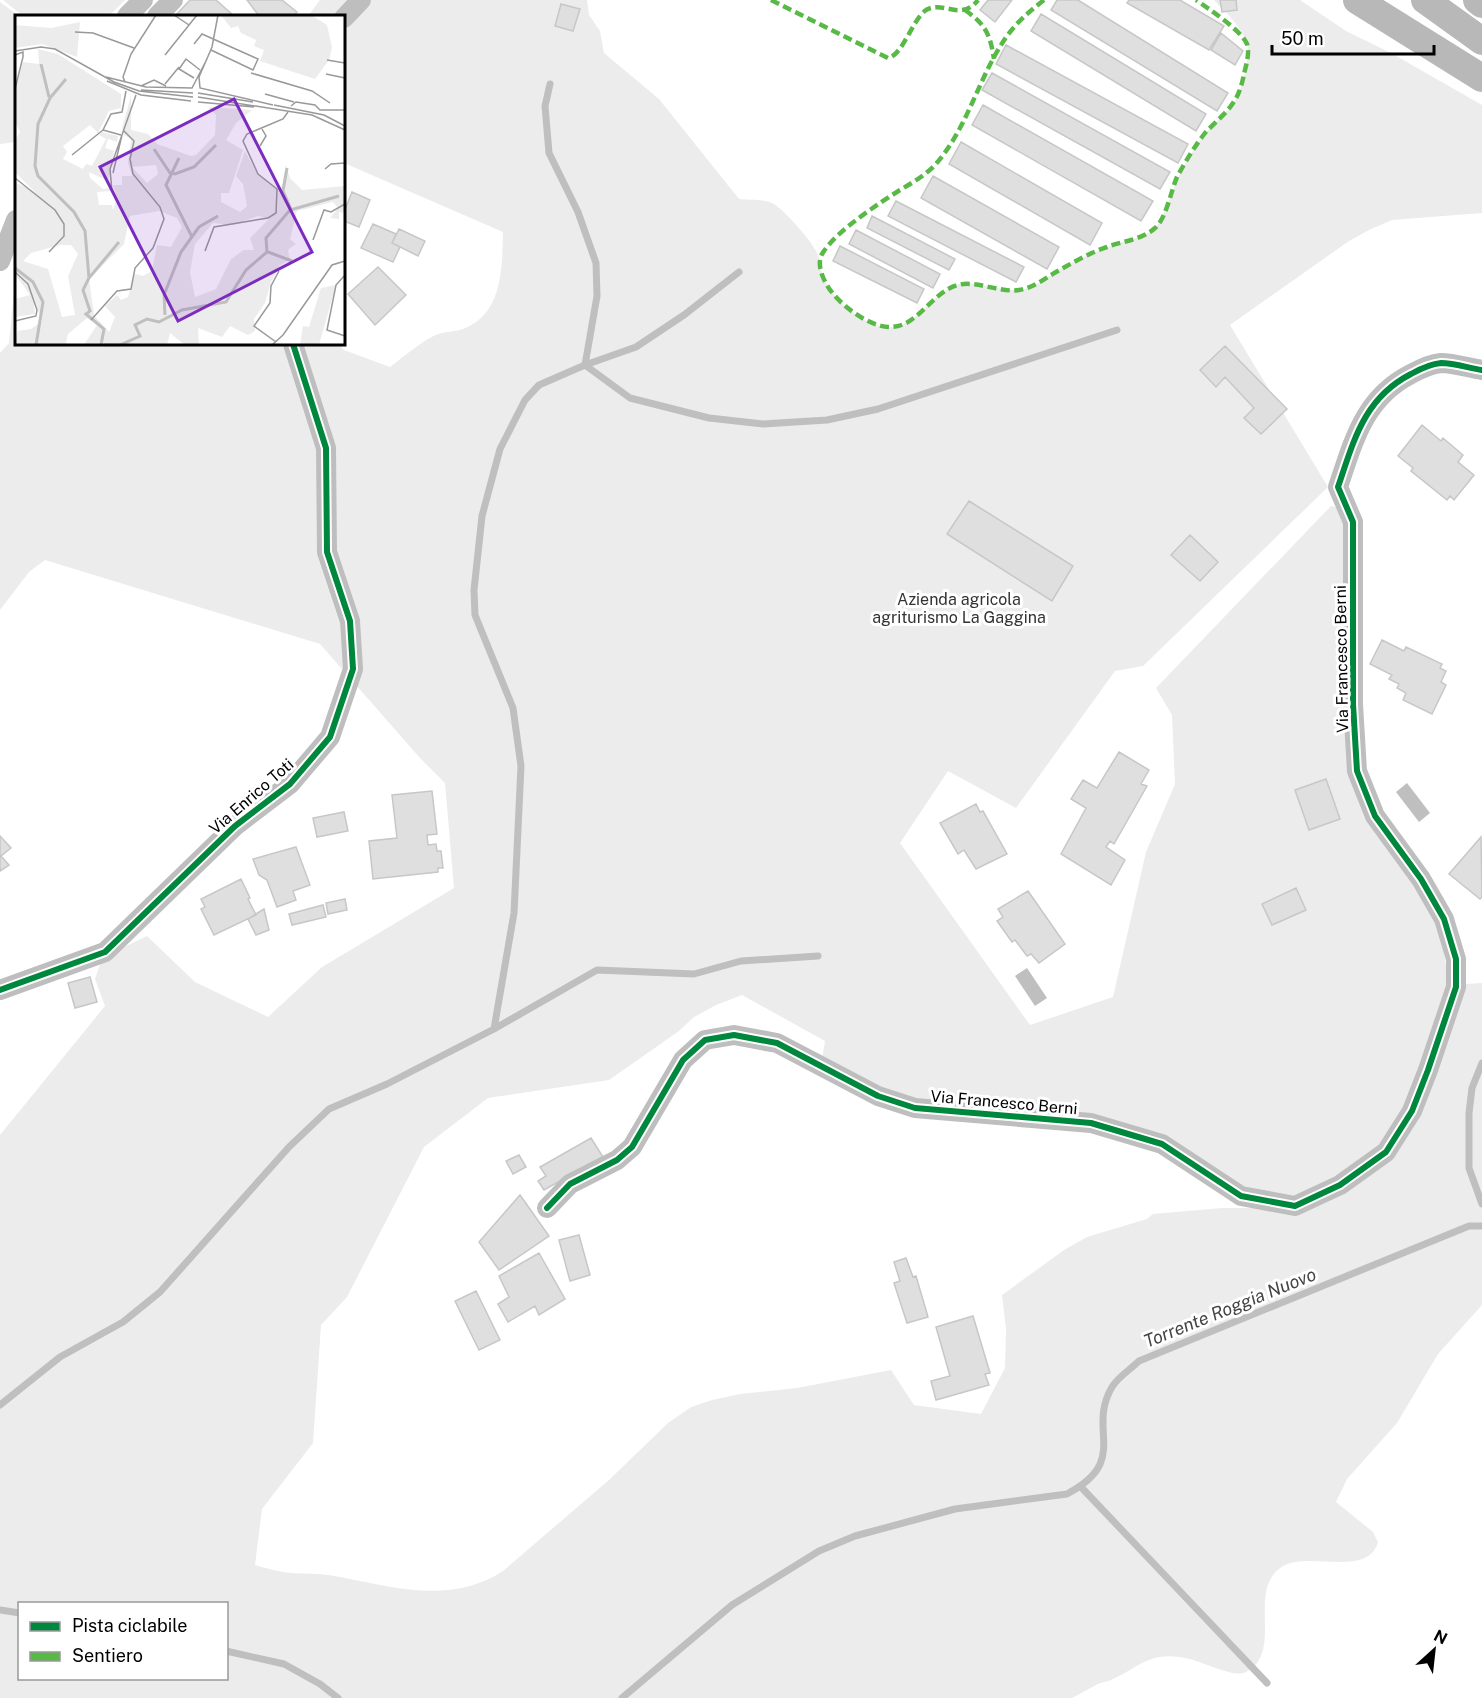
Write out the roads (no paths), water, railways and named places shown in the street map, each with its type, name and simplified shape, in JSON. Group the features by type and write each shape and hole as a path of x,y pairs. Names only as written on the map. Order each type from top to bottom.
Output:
{"street":[{"path":"128,15 143,0"},
{"path":"158,15 173,0"},
{"path":"345,17 361,0"},
{"path":"1357,0 1482,78"},
{"path":"1425,0 1482,41"},
{"path":"1477,0 1482,3"},
{"path":"0,261 15,223"},
{"name":"Via Enrico Toti","path":"0,990 105,952 235,826 290,784 330,737 353,669 350,621 327,552 326,448 293,345"},
{"name":"Via Francesco Berni","path":"547,1208 570,1184 617,1160 632,1146 683,1060 705,1040 734,1035 777,1043 878,1096 915,1108 1091,1123 1162,1144 1241,1196 1295,1206 1340,1185 1386,1152 1412,1111 1428,1070 1456,987 1456,959 1444,919 1421,879 1375,816 1357,771 1353,704 1353,522 1338,486 1354,440 1368,411 1385,389 1425,366 1442,363 1482,370"}],"waterway":[{"path":"550,84 545,106 549,153 578,212 596,263 597,296 585,365 630,398 709,418 763,424 827,420 878,409 1117,330"},
{"path":"494,1029 514,913 521,766 513,708 475,615 474,590 482,516 500,449 525,400 539,385 585,365 636,347 684,315 739,272"},
{"path":"0,1405 60,1357 123,1322 160,1292 289,1147 329,1109 387,1084 494,1029 597,970 694,974 741,961 818,956"},
{"path":"1482,1063 1472,1088 1469,1113 1469,1168 1482,1204"},
{"name":"Torrente Roggia Nuovo","path":"622,1698 732,1605 819,1551 855,1536 955,1509 1067,1494 1086,1481 1097,1469 1103,1457 1105,1403 1115,1383 1139,1361 1469,1226 1482,1226"},
{"path":"1081,1487 1267,1683"},
{"name":"Torrente Roggia Nuovo","path":"0,1610 18,1613"},
{"name":"Torrente Roggia Nuovo","path":"228,1651 284,1664 320,1684 338,1698"}],"park label":[{"name":"Azienda agricola agriturismo La Gaggina","path":"959,608"}]}
